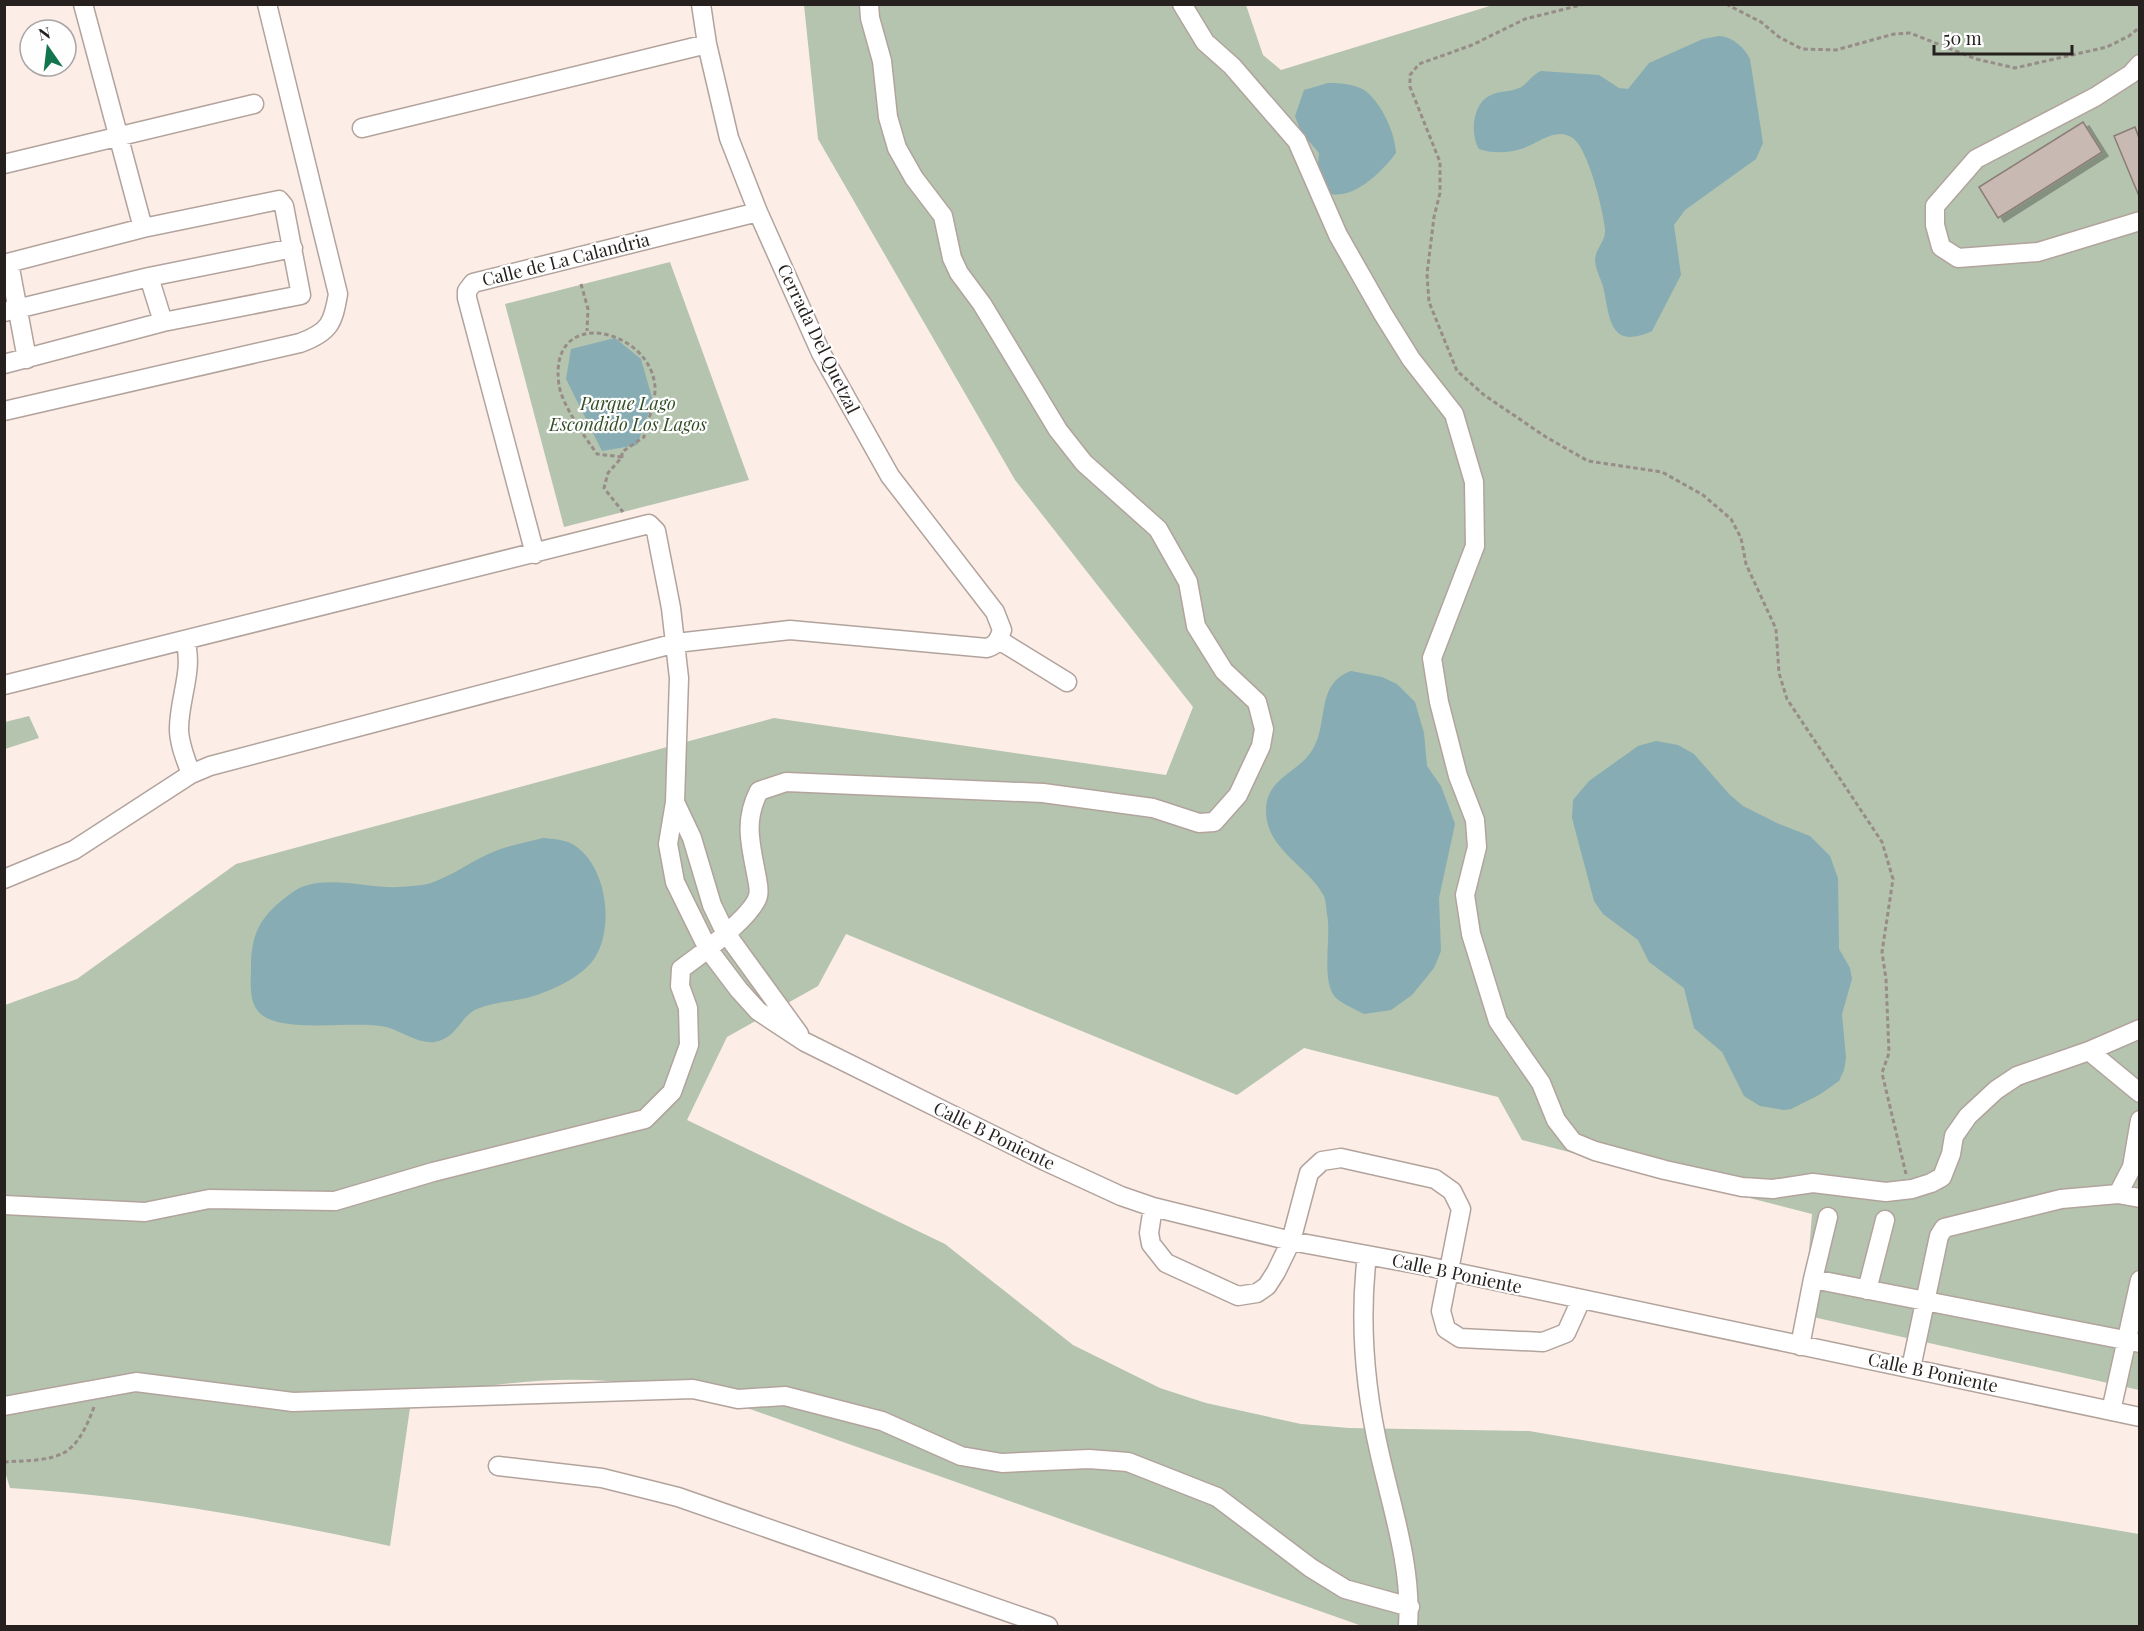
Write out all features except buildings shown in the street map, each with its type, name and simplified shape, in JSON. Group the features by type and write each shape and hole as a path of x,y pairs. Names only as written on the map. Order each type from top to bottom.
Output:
{"street":[{"path":"83,4 143,228"},
{"path":"4,411 300,343 320,336 333,321 338,294 267,4"},
{"name":"Cerrada Del Quetzal","path":"701,4 707,44 729,138 758,212 821,353 853,414 891,476 995,612 1002,630 999,640"},
{"path":"4,1205 146,1212 209,1199 335,1201 433,1172 645,1119 672,1092 689,1045 688,1008 680,986 681,969 708,949 752,909 759,894 749,836 750,808 759,791 786,782 1042,793 1153,807 1199,823 1215,822 1239,795 1261,746 1264,729 1257,702 1224,670 1196,626 1188,582 1158,529 1084,463 1058,430 982,304 959,273 952,258 943,216 914,178 897,148 888,117 882,61 868,4"},
{"path":"1182,4 1205,42 1232,66 1297,141 1338,235 1411,359 1454,414 1474,482 1475,546 1432,658 1439,702 1458,776 1475,820 1477,847 1465,895 1471,934 1498,1021 1541,1083 1556,1120 1573,1142 1595,1151 1742,1187 1773,1189 1813,1182 1886,1192 1912,1189 1932,1183 1942,1177 1951,1154 1954,1136 1968,1116 1996,1090 2018,1076 2090,1051 2139,1029"},
{"path":"362,128 707,44"},
{"path":"2139,64 2131,74 2095,97 1976,159 1935,206 1935,225 1941,247 1958,258 2038,252 2139,221"},
{"path":"4,164 254,104"},
{"path":"4,364 27,359 163,322 301,295 284,206 279,200 143,228 7,263 11,310 27,359"},
{"name":"Calle de La Calandria","path":"535,554 467,298 469,287 473,283 758,212"},
{"path":"11,310 150,277 293,248"},
{"path":"150,277 163,322"},
{"path":"4,685 535,554 646,524 652,526 676,643 679,678 675,802"},
{"path":"4,879 74,850 191,774 210,766 676,643 790,630 987,648 999,640 1068,682"},
{"path":"185,640 189,663 179,728 181,745 191,774"},
{"name":"Calle B Poniente","path":"675,802 692,838 712,905 725,932 805,1042"},
{"name":"Calle B Poniente","path":"675,802 668,844 675,882 708,949 758,1011 805,1042 1045,1161 1121,1196 1153,1207 1291,1241 2139,1417"},
{"path":"2090,1051 2139,1093"},
{"path":"2118,1194 2136,1165 2139,1120"},
{"path":"1153,1207 1149,1233 1151,1244 1166,1263 1238,1296 1257,1293 1267,1286 1291,1241 1308,1173 1322,1161 1341,1158 1435,1179 1452,1191 1461,1209 1441,1311 1446,1329 1460,1338 1543,1342 1566,1333 1581,1300"},
{"path":"1911,1368 1939,1236 1944,1228 2061,1199 2118,1194 2139,1198"},
{"path":"1800,1346 1828,1217"},
{"path":"1867,1290 1885,1220"},
{"path":"1366,1255 1362,1295 1369,1398 1396,1515 1410,1607 1408,1626"},
{"path":"1813,1279 1925,1303 2133,1341"},
{"path":"2111,1411 2133,1341 2139,1280"},
{"path":"4,1406 136,1382 293,1402 693,1389 738,1399 785,1396 882,1421 961,1456 1002,1463 1089,1459 1128,1462 1217,1497 1311,1568 1345,1589 1410,1607"},
{"path":"498,1466 602,1478 678,1497 1048,1626"}],"path":[{"path":"1585,4 1525,19 1472,45 1419,64 1410,75 1410,87 1440,162 1440,193 1434,217 1428,274 1429,302 1457,371 1468,383 1546,437 1588,461 1662,472 1685,483 1731,519 1741,538 1746,564 1776,629 1779,673 1787,699 1882,842 1893,879 1882,952 1886,979 1889,1053 1882,1073 1898,1145 1912,1189"},
{"path":"1726,4 1761,22 1779,37 1802,48 1836,50 1894,34 1910,33 1976,59 2015,68 2107,47 2129,36 2139,27"},
{"path":"581,284 588,309 587,331"},
{"path":"622,457 597,454 559,387 560,364 567,345 587,331 599,332 624,341 632,347 650,370 656,387 644,437 622,452 622,457 608,473 604,488 623,512"},
{"path":"4,1462 38,1460 66,1454 84,1435 102,1387"}],"green space":[{"path":"804,5 1246,5 1263,55 1281,70 1493,5 2139,5 2139,1390 1804,1315 1812,1214 1522,1140 1498,1097 1304,1048 1237,1095 846,934 818,986 727,1037 687,1120 945,1244 1073,1345 1160,1388 1206,1403 1301,1424 1349,1428 1529,1431 2139,1534 2139,1626 1362,1626 733,1403 654,1387 585,1380 497,1385 411,1401 390,1546 295,1526 154,1502 10,1488 5,1472 5,1005 77,979 236,864 774,718 1166,775 1193,707 1015,480 818,139"},
{"name":"Parque Lago Escondido Los Lagos","path":"670,262 749,480 564,527 505,304"},
{"path":"29,716 39,738 5,749 5,722"}],"water":[{"path":"1719,36 1738,43 1750,59 1763,143 1756,159 1685,210 1674,225 1681,275 1652,331 1627,337 1619,333 1610,319 1596,266 1595,259 1605,229 1594,182 1580,146 1568,135 1562,134 1549,136 1513,151 1484,151 1479,149 1474,135 1476,112 1485,99 1491,95 1519,88 1541,71 1599,75 1619,88 1628,89 1649,63 1703,39"},
{"path":"1328,83 1355,86 1368,93 1383,113 1391,129 1396,153 1374,177 1364,184 1355,190 1334,195 1324,192 1317,177 1319,153 1301,132 1295,116 1304,90"},
{"path":"615,338 641,359 653,401 637,445 602,451 566,379 571,349"},
{"path":"1351,671 1382,677 1397,684 1415,702 1424,733 1427,766 1441,786 1455,824 1439,898 1441,951 1434,968 1412,995 1391,1010 1364,1014 1336,998 1331,990 1327,970 1328,924 1324,896 1317,885 1273,837 1266,812 1270,792 1282,778 1305,760 1317,742 1327,695 1332,685 1339,677"},
{"path":"1656,741 1678,745 1694,754 1729,794 1743,806 1810,836 1830,856 1838,878 1839,949 1850,968 1852,979 1842,1014 1846,1058 1839,1081 1819,1095 1791,1109 1760,1106 1744,1096 1722,1052 1694,1028 1684,988 1649,962 1638,940 1603,914 1594,901 1572,818 1573,800 1589,781 1638,746"},
{"path":"543,838 570,843 585,855 594,867 604,898 606,915 601,946 588,966 571,979 531,997 477,1009 448,1036 434,1042 421,1041 381,1026 286,1024 262,1015 254,1005 251,986 253,943 256,934 272,909 301,887 328,882 386,887 427,884 440,880 498,850"}]}
